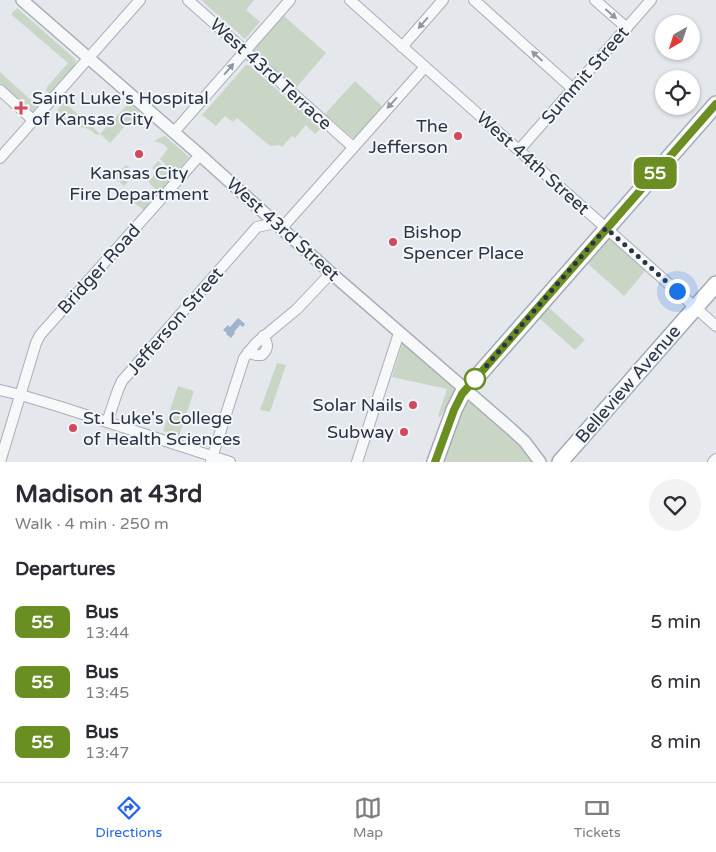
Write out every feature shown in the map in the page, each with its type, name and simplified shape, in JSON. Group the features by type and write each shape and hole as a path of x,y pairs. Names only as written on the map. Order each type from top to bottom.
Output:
{"main road":[{"path":"435,462 454,410 466,390 716,104"},
{"name":"Belleview Avenue","path":"560,462 716,284"}],"street":[{"name":"West 43rd Street","path":"22,0 174,132 399,333 518,435 540,462"},
{"path":"0,158 140,0"},
{"name":"West 43rd Terrace","path":"188,0 354,147"},
{"path":"174,132 290,0"},
{"name":"West 44th Street","path":"350,0 716,326"},
{"path":"402,47 443,0"},
{"path":"474,0 573,88"},
{"path":"595,0 627,28"},
{"name":"Summit Street","path":"519,150 651,0"},
{"path":"259,209 257,227 278,226 354,147 425,67"},
{"path":"0,90 34,120"},
{"name":"Bridger Road","path":"0,462 40,335 200,155"},
{"name":"Jefferson Street","path":"107,422 122,381 257,227"},
{"path":"212,459 244,358 248,352 262,355 267,350 263,336 298,309 331,273"},
{"path":"357,462 399,333"},
{"path":"0,390 107,422 212,459 230,462"},
{"path":"713,462 716,459"}],"green space":[{"path":"201,0 254,0 246,10 260,22 245,39"},
{"path":"17,8 76,61 76,65 49,94 46,90 47,87 68,63 12,15"},
{"path":"284,16 326,53 295,89 254,51 254,48"},
{"path":"246,65 249,65 321,128 315,134 306,125 295,138 292,136 282,147 279,145 270,146 237,118 233,122 225,116 216,126 202,115"},
{"path":"0,72 33,102 38,97 43,101 33,112 0,83"},
{"path":"355,81 384,108 353,138 325,114"},
{"path":"64,102 100,134 97,135 90,130 60,118 58,109"},
{"path":"129,103 138,111 140,116 135,127 131,123 128,126 126,125 110,143 100,134"},
{"path":"165,136 189,157 176,174 170,165 168,167 160,159 168,149 163,144 154,141"},
{"path":"158,161 174,176 159,192 148,181 156,171 152,168"},
{"path":"126,165 130,168 122,177 128,182 124,186 112,175 108,179 106,178 108,173 120,170"},
{"path":"136,189 145,199 149,196 152,199 144,210 133,202 136,196 132,193"},
{"path":"608,237 646,270 624,296 586,262"},
{"path":"547,306 585,340 575,350 538,317"},
{"path":"404,342 456,388 440,417 438,416 447,389 392,377"},
{"path":"277,363 286,365 270,412 260,410"},
{"path":"178,386 194,391 179,436 163,431"},
{"path":"467,402 474,404 521,445 535,462 442,462 457,417"}],"water":[{"path":"238,318 245,324 243,327 240,325 231,338 223,330 228,325 230,327"}],"bus line":[{"name":"55","path":"435,462 454,410 462,394 716,104"}],"place":[{"name":"Saint Luke's Hospital of Kansas City","path":"21,108"},
{"name":"The Jefferson","path":"458,136"},
{"name":"Kansas City Fire Department","path":"139,154"},
{"name":"Bishop Spencer Place","path":"393,242"},
{"name":"Solar Nails","path":"413,405"},
{"name":"St. Luke's College of Health Sciences","path":"73,428"},
{"name":"Subway","path":"404,432"}],"route":[{"path":"475,379 606,228 677,291"}]}
